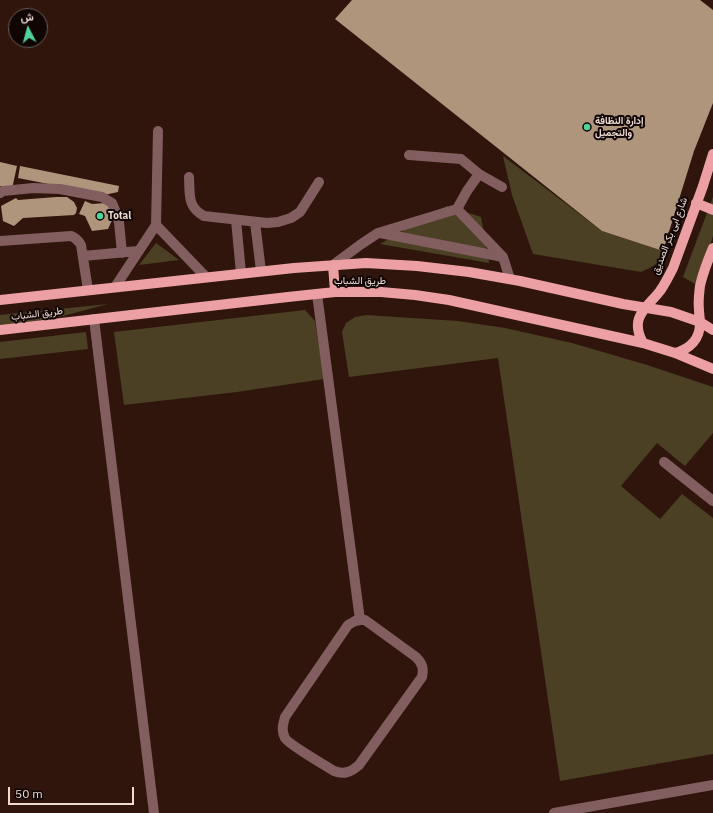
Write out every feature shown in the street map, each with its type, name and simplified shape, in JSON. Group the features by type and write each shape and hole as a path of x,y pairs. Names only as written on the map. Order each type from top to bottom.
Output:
{"main road":[{"name":"شارع ابى بكر الصديق","path":"643,343 638,329 640,314 661,290 668,279 713,154"},
{"path":"696,203 713,210"},
{"path":"675,353 688,348 694,343 697,336 700,322 700,286 713,248"},
{"name":"طريق الشباب","path":"0,300 241,273 366,263 417,266 469,272 510,279 644,308 671,312 700,322 713,330"},
{"path":"333,265 335,292"},
{"name":"طريق الشباب","path":"0,330 335,292 381,292 449,300 643,343 675,353 713,369"}],"street":[{"path":"115,287 156,225 158,131"},
{"path":"409,155 461,159 479,174 502,187"},
{"path":"333,265 378,233 457,209 479,174"},
{"path":"188,177 191,203 197,212 204,216 267,223 278,222 291,218 300,212 319,182"},
{"path":"0,193 34,188 53,188 102,197 112,203 117,215 122,253"},
{"path":"457,209 503,257 510,279"},
{"path":"236,220 241,273"},
{"path":"255,222 261,271"},
{"path":"156,225 206,277"},
{"path":"378,233 503,257"},
{"path":"0,241 71,236 75,238 81,245 88,290"},
{"path":"83,256 138,251"},
{"path":"317,294 360,620"},
{"path":"94,319 154,813"},
{"path":"664,462 713,501"},
{"path":"360,620 365,620 416,657 420,661 423,671 422,677 359,765 354,770 342,773 334,771 286,740 283,724 285,717 348,625 360,620"},
{"path":"554,813 713,785"}],"shaded area":[{"path":"503,156 602,231 663,251 658,262 641,272 533,254 512,195"},
{"path":"713,197 713,236 697,285 683,277"},
{"path":"447,206 481,217 489,263 380,244"},
{"path":"156,243 179,260 139,265"},
{"path":"108,304 63,316 0,326 0,315"},
{"path":"305,310 315,321 324,379 237,392 124,405 114,332"},
{"path":"366,315 458,321 505,328 572,343 647,365 713,387 713,433 685,466 657,443 621,486 660,519 682,494 713,518 713,754 560,781 498,358 349,377 342,332 346,323 355,317"},
{"path":"86,332 88,349 0,359 0,342"}],"building":[{"name":"إدارة النظافة والتجميل","path":"352,0 700,0 713,10 713,103 694,151 663,251 602,231 335,19"},
{"path":"0,162 17,166 12,189 0,186"},
{"path":"20,166 119,186 118,192 104,195 18,178"},
{"path":"67,197 74,202 77,208 76,213 74,215 23,218 14,226 3,221 1,206 16,198 18,200"},
{"name":"Total","path":"85,201 92,204 106,203 114,216 108,229 92,231 85,216 79,214"}],"place":[{"name":"إدارة النظافة والتجميل","path":"587,127"},
{"name":"Total","path":"100,216"}]}
